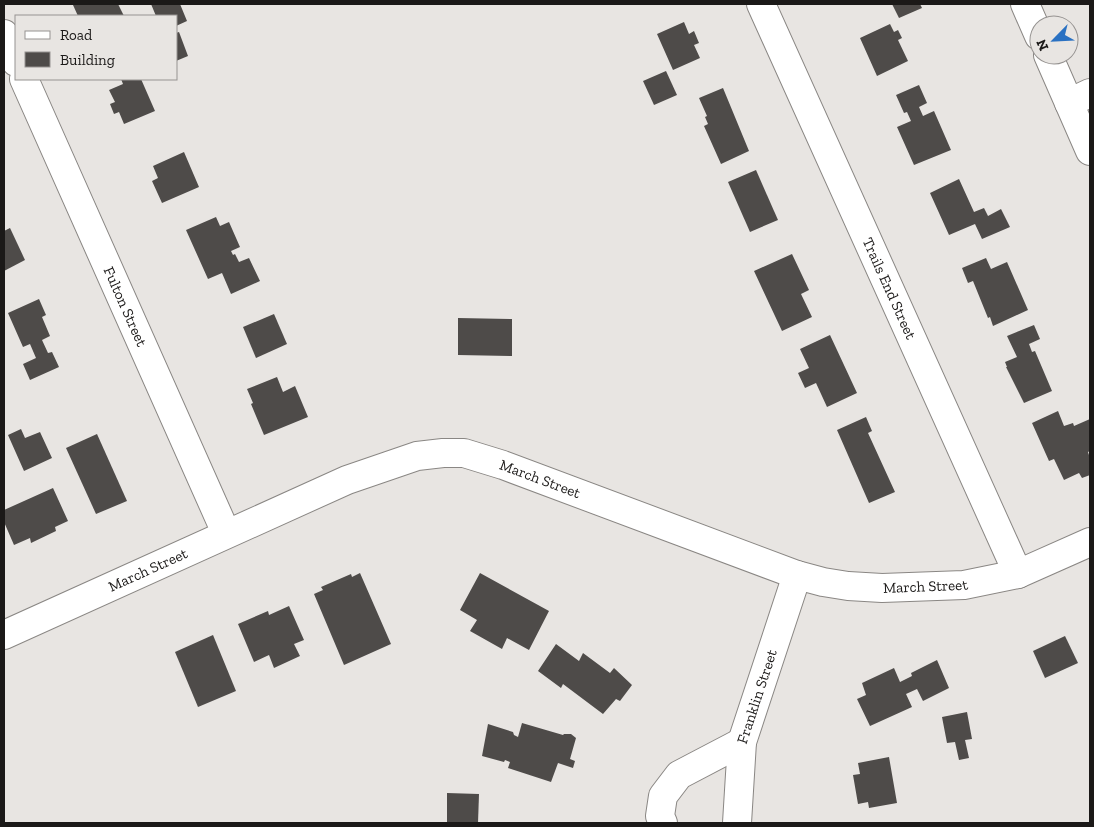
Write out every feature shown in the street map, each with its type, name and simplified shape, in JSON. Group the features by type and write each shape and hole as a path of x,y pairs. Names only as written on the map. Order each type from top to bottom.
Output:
{"street":[{"name":"Trails End Street","path":"761,4 1018,574"},
{"path":"4,34 15,60"},
{"path":"1055,65 1080,98 1090,151"},
{"name":"Fulton Street","path":"24,80 226,533"},
{"name":"March Street","path":"4,635 226,533 347,480 416,456 443,452 464,453 503,465 797,575 848,586 882,588 964,585 1018,574 1090,542"},
{"name":"Franklin Street","path":"737,823 742,742 797,575"},
{"path":"663,823 660,816 664,796 679,775 742,742"}],"building":[{"path":"118,4 124,15 78,15 73,5"},
{"path":"151,4 180,4 187,21 178,25 178,15 156,15"},
{"path":"892,4 920,4 922,8 899,18"},
{"path":"684,22 689,34 694,31 699,43 694,45 700,58 673,70 657,34"},
{"path":"890,24 894,32 898,30 902,38 898,40 908,61 877,76 860,38"},
{"path":"178,32 188,56 178,60"},
{"path":"666,71 677,95 654,105 643,81"},
{"path":"121,80 141,80 155,111 124,124 119,112 114,114 110,104 115,102 109,90 123,84"},
{"path":"919,85 927,103 919,107 923,116 934,111 951,150 914,165 897,127 911,121 907,112 904,113 896,95"},
{"path":"723,88 749,151 721,164 704,126 708,124 705,117 707,116 699,98"},
{"path":"184,152 199,187 162,203 152,181 158,178 153,166"},
{"path":"756,170 778,220 750,232 728,182"},
{"path":"959,179 974,212 984,208 988,216 1001,209 1010,227 982,239 975,224 949,235 930,193"},
{"path":"216,217 220,226 229,222 240,247 231,251 233,255 235,254 239,262 249,258 260,281 231,294 222,273 208,279 186,230"},
{"path":"10,228 25,260 4,271 4,231"},
{"path":"792,254 809,290 801,294 812,317 782,331 754,271"},
{"path":"986,258 991,269 1007,262 1028,310 993,326 973,281 968,283 962,268"},
{"path":"39,299 46,315 42,317 50,336 42,340 48,353 52,352 59,367 30,380 23,364 36,358 30,344 23,347 8,313"},
{"path":"274,314 287,344 256,358 243,327"},
{"path":"458,318 512,319 512,356 458,355"},
{"path":"1034,325 1040,339 1029,344 1032,352 1035,351 1052,391 1024,403 1006,367 1005,362 1017,357 1007,336"},
{"path":"830,335 857,393 827,407 816,383 805,388 798,373 809,368 800,349"},
{"path":"277,377 283,392 295,386 308,417 264,435 247,389"},
{"path":"1058,411 1064,426 1073,423 1074,426 1090,419 1090,451 1088,452 1090,475 1082,478 1079,473 1064,480 1054,459 1049,461 1032,423"},
{"path":"866,417 872,431 868,433 895,492 869,503 837,430"},
{"path":"21,429 25,438 40,432 52,458 24,471 8,435"},
{"path":"97,434 127,501 96,514 66,448"},
{"path":"53,488 68,521 55,527 56,531 31,543 30,538 14,545 4,522 4,510"},
{"path":"360,573 391,644 344,665 314,594 323,590 321,587 351,574 352,577"},
{"path":"480,573 549,611 529,650 507,638 502,649 470,631 477,620 460,610"},
{"path":"289,606 304,640 294,644 300,656 274,668 269,655 254,662 238,624 268,611 269,615"},
{"path":"213,635 236,691 198,707 175,652"},
{"path":"1065,636 1078,663 1045,678 1033,651"},
{"path":"556,644 579,661 583,653 610,673 614,668 632,685 620,701 616,699 603,714 563,684 561,688 538,671"},
{"path":"937,660 949,688 923,701 917,689 906,694 912,707 870,726 857,699 866,695 862,683 894,668 900,682 912,676 911,673"},
{"path":"967,712 972,739 965,740 969,758 959,760 955,742 947,743 942,717"},
{"path":"522,723 563,735 571,734 576,738 570,759 575,761 573,768 558,763 551,782 508,768 510,762 505,760 504,762 482,756 488,724 513,732 518,737"},
{"path":"889,757 897,803 869,808 868,802 858,804 853,775 860,774 858,763"},
{"path":"447,793 479,794 478,823 447,823"}]}
